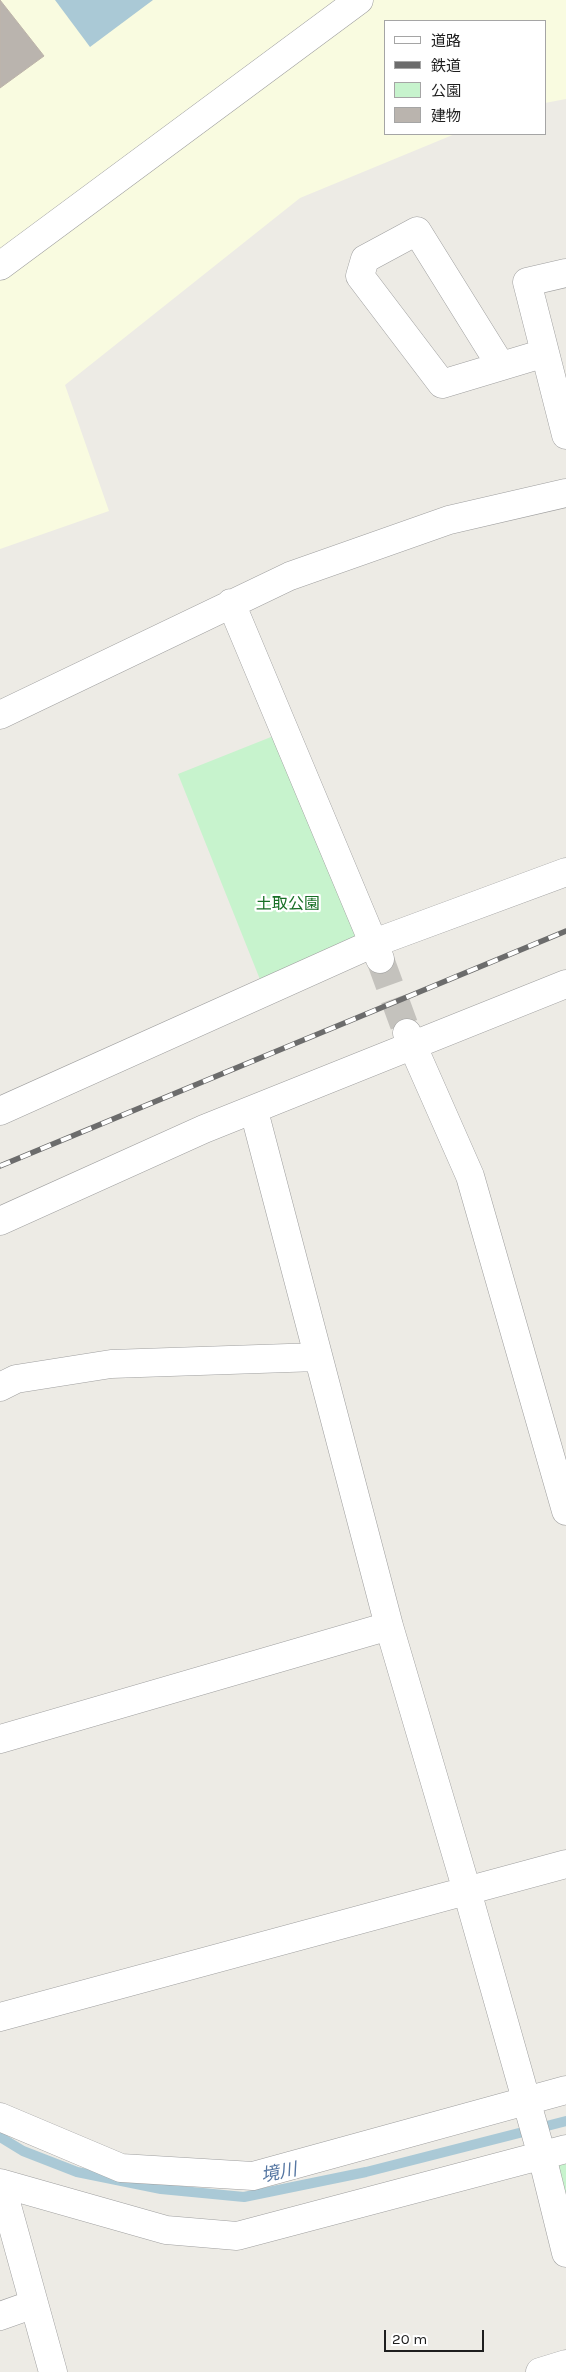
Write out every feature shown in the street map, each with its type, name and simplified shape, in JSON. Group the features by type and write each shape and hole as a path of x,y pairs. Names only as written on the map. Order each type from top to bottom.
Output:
{"street":[{"path":"0,266 359,0"},
{"path":"501,366 417,230 364,259 360,276 442,384 546,353"},
{"path":"566,273 527,282 566,435"},
{"path":"0,715 290,576 449,520 566,493"},
{"path":"231,603 377,951"},
{"path":"0,1111 566,872"},
{"path":"0,1221 204,1130 254,1111 410,1040 566,984"},
{"path":"410,1040 470,1176 566,1512"},
{"path":"254,1111 390,1626 526,2101 554,2153 566,2253"},
{"path":"0,1387 16,1379 111,1364 318,1357"},
{"path":"0,1740 390,1626"},
{"path":"0,2017 566,1864"},
{"path":"0,2117 121,2168 253,2176 566,2090"},
{"path":"0,2183 166,2230 237,2236 554,2153"},
{"path":"0,2183 53,2372"},
{"path":"0,2316 34,2304"},
{"path":"540,2372 566,2364"}],"shaded area":[{"path":"0,0 566,0 566,99 546,103 546,20 384,20 384,135 453,135 300,198 65,385 109,511 0,549"}],"green space":[{"name":"土取公園","path":"276,735 362,939 261,982 178,774"},
{"path":"566,2161 566,2211 553,2164"}],"water":[{"path":"55,0 153,0 90,47"}],"building":[{"path":"0,0 44,56 0,88"}],"waterway":[{"name":"境川","path":"0,2137 23,2151 77,2172 161,2189 244,2197 366,2172 566,2121"}],"tunnel":[{"path":"380,959 407,1033"}],"railway":[{"path":"0,1166 566,931"}]}
